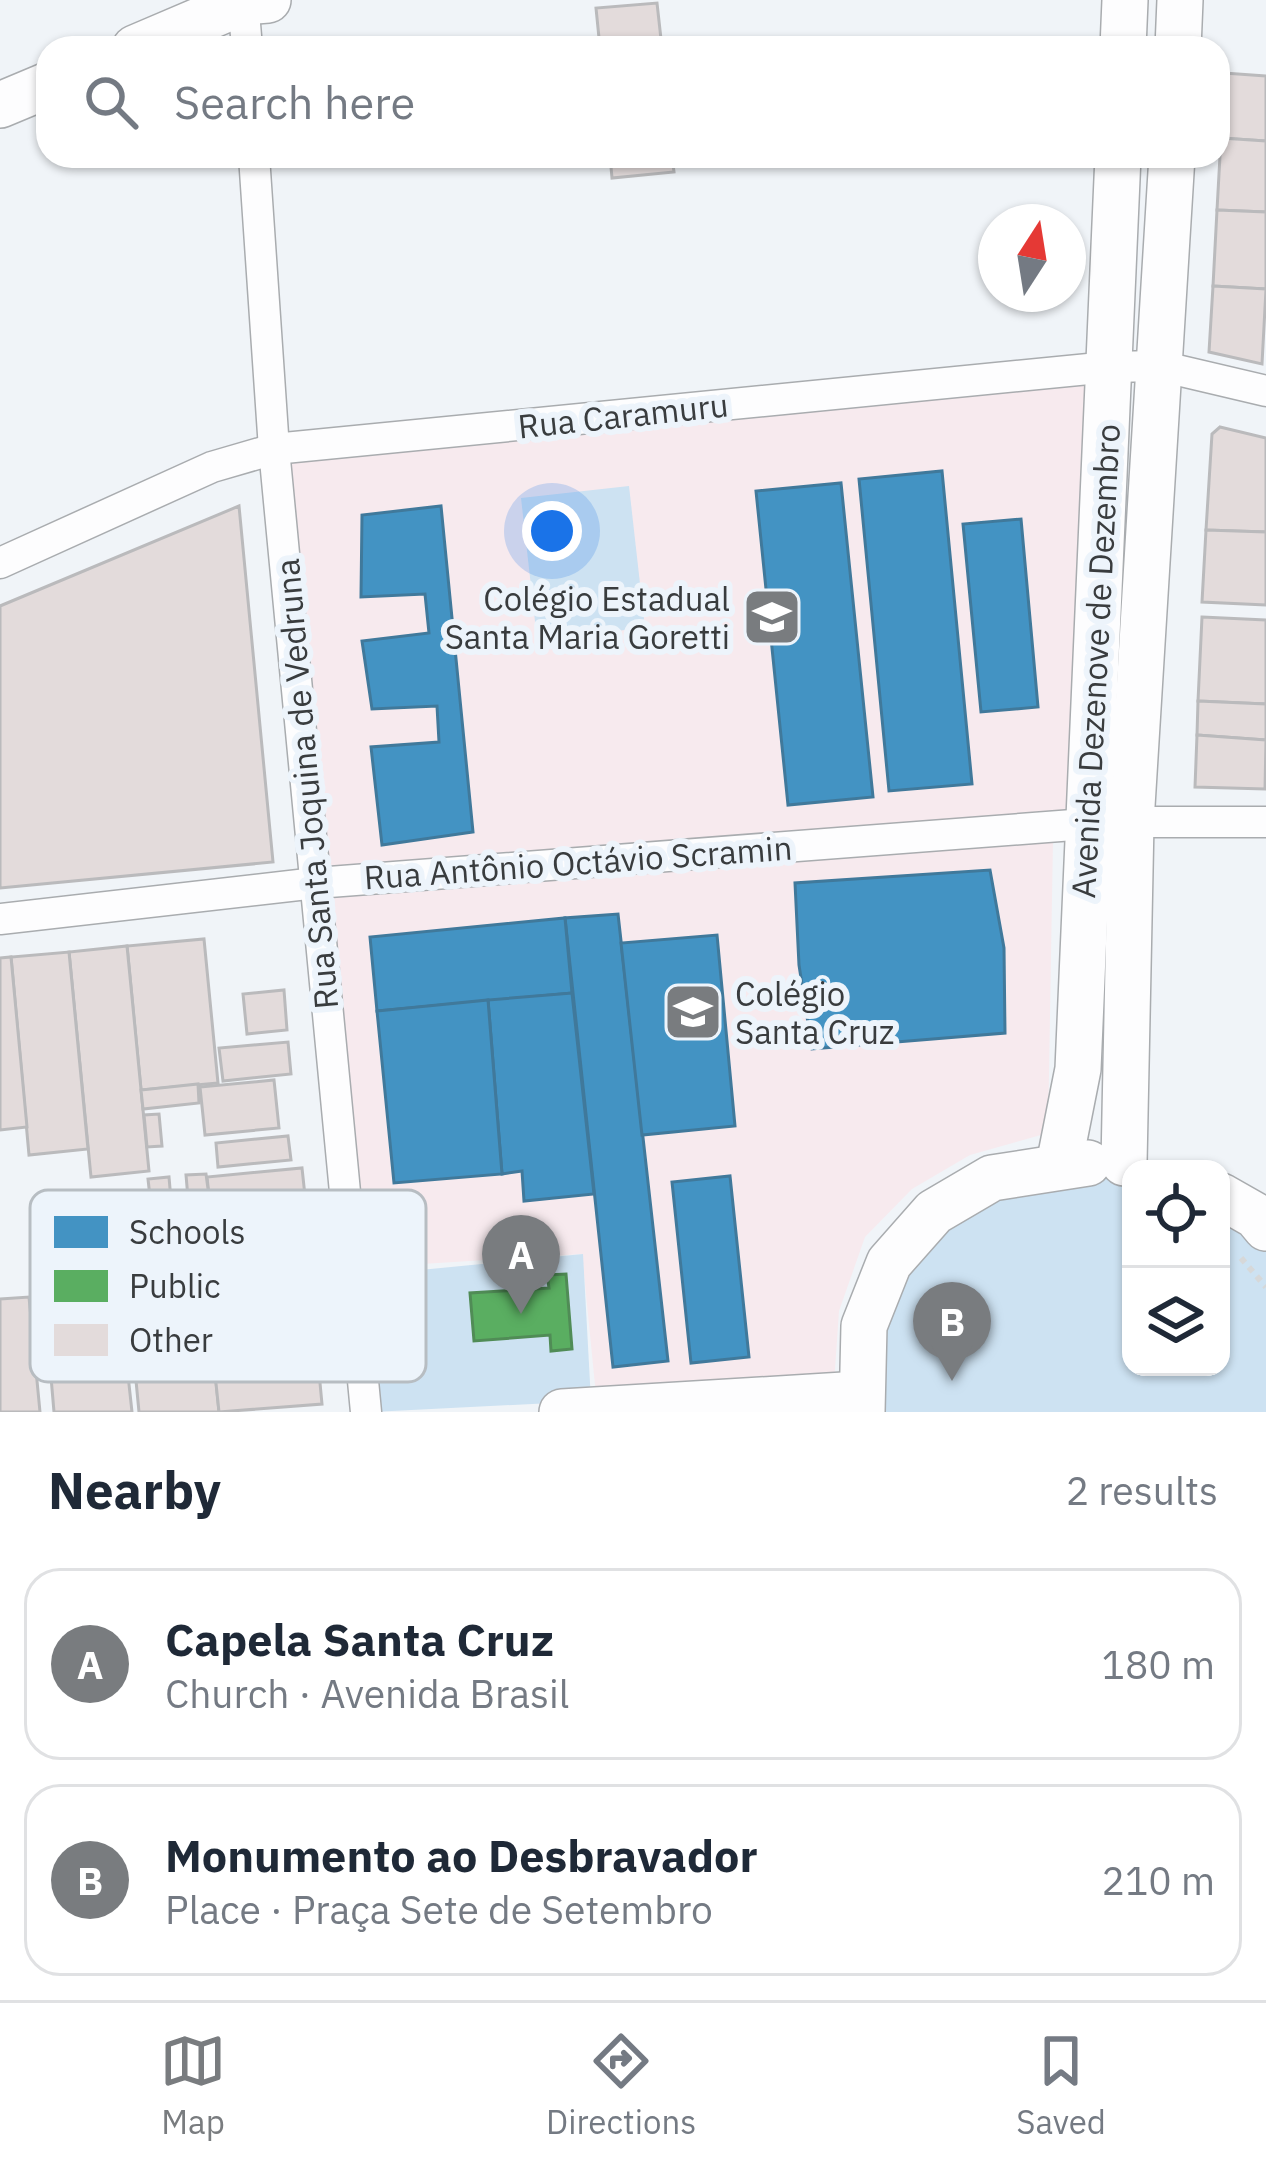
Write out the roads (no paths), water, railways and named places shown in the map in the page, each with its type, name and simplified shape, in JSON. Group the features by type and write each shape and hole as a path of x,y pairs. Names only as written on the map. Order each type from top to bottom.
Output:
{"main road":[{"path":"1124,36 1125,0"},
{"path":"1178,36 1180,0"},
{"path":"165,36 252,1"},
{"path":"0,105 36,90"},
{"name":"Avenida Dezenove de Dezembro","path":"1059,1165 1078,1069 1117,168"},
{"name":"Avenida Dezenove de Dezembro","path":"1136,1160 1131,822 1171,168"},
{"path":"562,1412 861,1403 864,1326 889,1263 934,1212 992,1178 1059,1165 1122,1166"},
{"path":"1230,1201 1256,1216 1252,1242"}],"street":[{"path":"248,36 252,1"},
{"name":"Rua Santa Joquina de Vedruna","path":"255,168 274,449 345,1190"},
{"name":"Rua Caramuru","path":"0,563 212,467 274,449 1109,367 1160,366 1266,391"},
{"path":"1131,822 1266,822"},
{"name":"Rua Antônio Octávio Scramin","path":"0,920 316,883 1086,824"},
{"name":"Rua Santa Joquina de Vedruna","path":"363,1382 366,1412"}],"place":[{"name":"Colégio Estadual Santa Maria Goretti","path":"772,617"},
{"name":"Colégio Santa Cruz","path":"693,1012"},
{"name":"Capela Santa Cruz","path":"521,1314"},
{"name":"Monumento ao Desbravador","path":"952,1381"}]}
